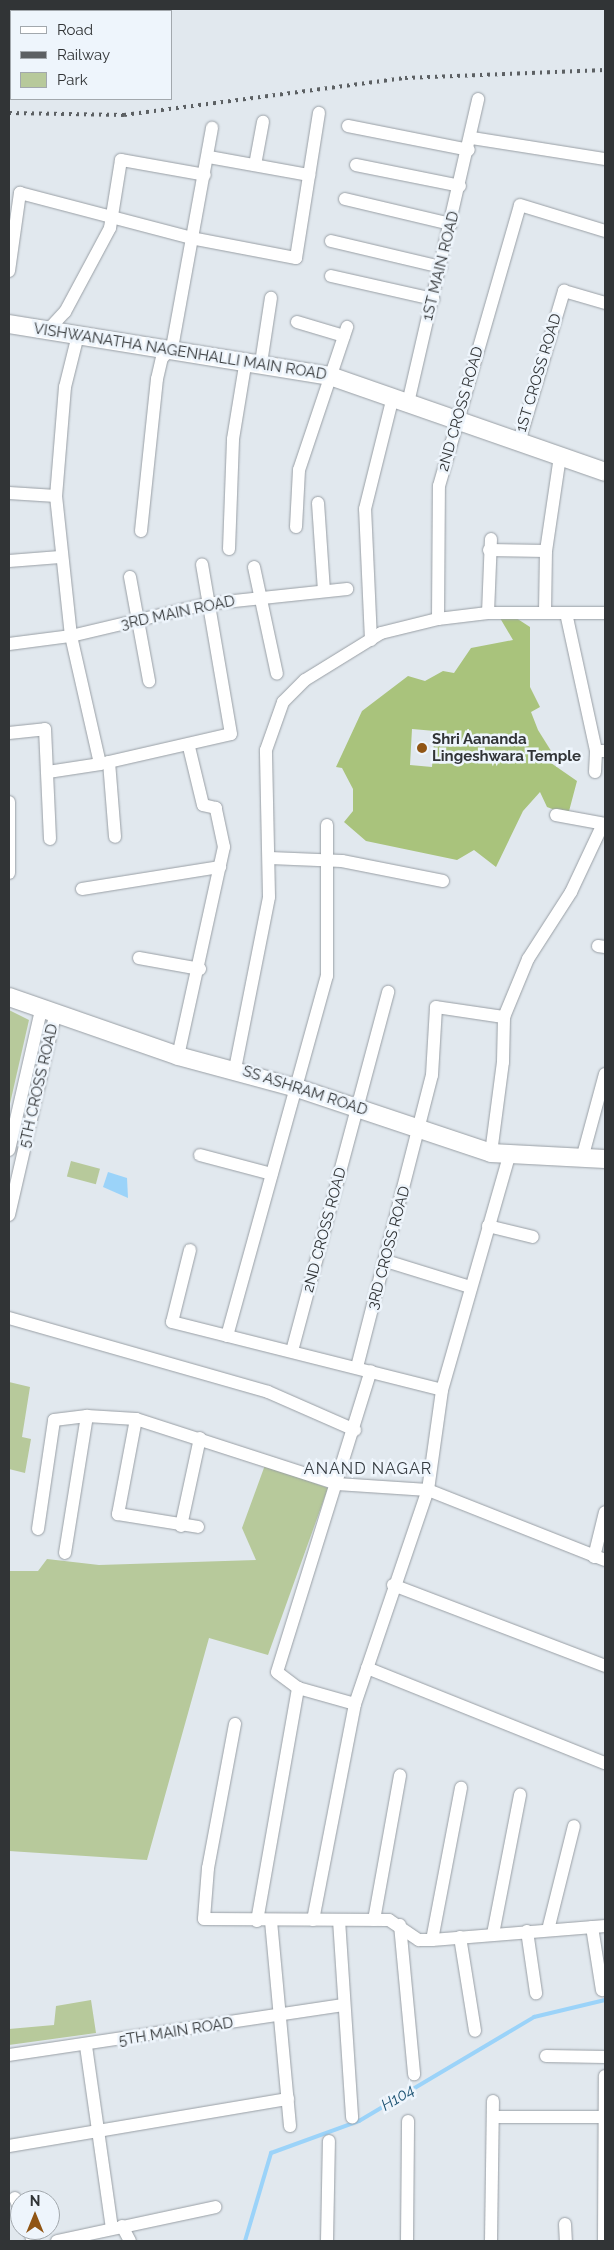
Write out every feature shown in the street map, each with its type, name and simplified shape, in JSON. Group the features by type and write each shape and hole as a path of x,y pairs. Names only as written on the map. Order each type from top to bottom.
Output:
{"street":[{"name":"1ST MAIN ROAD","path":"371,640 365,509 433,299 472,139 478,99"},
{"path":"9,271 20,193 192,238 296,258 319,114"},
{"path":"255,165 263,122"},
{"path":"348,126 472,139 605,159"},
{"path":"141,531 157,379 162,358 172,348 209,157 212,128"},
{"path":"209,157 309,175"},
{"path":"48,330 65,312 113,218 121,160 205,175"},
{"path":"356,165 460,186"},
{"path":"345,199 452,224"},
{"name":"2ND CROSS ROAD","path":"438,619 439,486 520,205 605,231"},
{"path":"331,241 441,267"},
{"path":"331,276 433,299"},
{"name":"1ST CROSS ROAD","path":"518,442 564,291 605,303"},
{"path":"230,549 233,439 271,298"},
{"path":"296,528 300,470 345,331 297,322"},
{"name":"VISHWANATHA NAGENHALLI MAIN ROAD","path":"9,324 254,361 330,376 605,472"},
{"path":"78,335 65,387 56,496 60,557 71,636 104,763 115,837"},
{"path":"545,613 546,551 560,456"},
{"path":"9,493 56,496"},
{"path":"318,503 324,591"},
{"path":"488,613 490,544 546,551"},
{"path":"9,561 60,557"},
{"path":"48,772 189,747 227,737 231,731 206,604 202,564"},
{"path":"254,567 277,674"},
{"path":"130,577 149,681"},
{"name":"3RD MAIN ROAD","path":"9,644 71,636 206,604 347,589"},
{"path":"235,1069 257,976 270,858 266,750 283,702 305,680 371,640 438,619 488,613 605,613"},
{"path":"566,613 601,751 595,772"},
{"path":"9,733 44,729 48,772 50,839"},
{"path":"178,1056 200,969 224,848 216,808 203,805 189,747"},
{"path":"9,802 9,873"},
{"path":"491,1153 503,1062 504,1016 528,959 571,892 604,824 556,815"},
{"path":"227,1336 327,976 327,825"},
{"path":"270,858 326,862 342,861 443,880"},
{"path":"82,889 220,867"},
{"path":"139,958 200,969"},
{"name":"2ND CROSS ROAD","path":"292,1351 388,992"},
{"name":"SS ASHRAM ROAD","path":"9,997 178,1056 235,1069 297,1088 491,1153 509,1156 583,1156 605,1159"},
{"name":"3RD CROSS ROAD","path":"357,1367 386,1261 432,1075 436,1007 504,1016"},
{"name":"5TH CROSS ROAD","path":"9,1150 48,1012"},
{"name":"5TH CROSS ROAD","path":"9,1215 14,1170 48,1012"},
{"path":"583,1156 605,1074"},
{"path":"200,1155 272,1174"},
{"path":"313,1920 355,1704 393,1586 428,1490 442,1390 509,1156"},
{"path":"488,1226 533,1237"},
{"path":"190,1250 172,1322 357,1367 442,1390"},
{"path":"386,1261 470,1287"},
{"path":"9,1318 268,1392 355,1430"},
{"path":"355,1704 298,1688 277,1672 278,1661 355,1430 371,1371"},
{"path":"65,1554 87,1416"},
{"path":"38,1529 54,1420 87,1416 136,1419 200,1438 337,1484 428,1490 599,1559 605,1512"},
{"path":"136,1419 118,1514 198,1528"},
{"path":"181,1526 200,1438"},
{"path":"393,1586 605,1666"},
{"path":"367,1668 605,1763"},
{"path":"257,1921 298,1688"},
{"path":"235,1724 202,1914 209,1921 374,1920 400,1925 419,1940 599,1926 602,1990"},
{"path":"374,1920 400,1775"},
{"path":"432,1940 461,1788"},
{"path":"493,1934 520,1795"},
{"path":"548,1930 574,1826"},
{"path":"339,1920 342,2005 352,2118"},
{"path":"271,1921 278,2015 290,2126"},
{"path":"400,1925 414,2074"},
{"path":"527,1931 536,1994"},
{"path":"460,1937 475,2031"},
{"name":"5TH MAIN ROAD","path":"9,2055 86,2046 342,2005"},
{"path":"86,2046 98,2133 117,2227 130,2241"},
{"path":"546,2056 605,2057"},
{"path":"604,2241 603,2117 605,2081"},
{"path":"9,2146 98,2133 288,2099"},
{"path":"491,2241 493,2101"},
{"path":"493,2117 603,2117"},
{"path":"406,2241 408,2121"},
{"path":"327,2241 328,2141"},
{"path":"57,2241 215,2207"},
{"path":"565,2224 566,2241"}],"green space":[{"path":"513,616 530,627 530,687 540,707 531,712 538,730 553,754 551,763 577,781 568,815 547,807 540,792 523,811 496,867 474,850 457,860 366,841 344,822 353,811 353,789 342,768 336,767 362,711 408,676 425,681 443,671 454,673 471,648 513,640 500,618","holes":["412,729 435,731 432,767 410,765"]},
{"path":"9,1010 29,1020 9,1108"},
{"path":"71,1161 100,1169 96,1184 67,1176"},
{"path":"9,1382 30,1387 22,1437 31,1439 25,1473 9,1469"},
{"path":"265,1465 328,1488 268,1655 209,1638 147,1860 9,1851 9,1571 38,1571 47,1559 99,1565 256,1560 242,1528"},
{"path":"91,2000 96,2033 9,2045 9,2029 54,2025 56,2006"}],"water":[{"path":"108,1172 127,1178 128,1198 103,1187"}],"waterway":[{"name":"H104","path":"245,2241 271,2153 359,2121 534,2017 605,2000"}],"railway":[{"path":"9,113 124,115 405,78 605,70"}],"place":[{"name":"Shri Aananda Lingeshwara Temple","path":"422,748"}],"district":[{"name":"ANAND NAGAR","path":"368,1469"}]}
